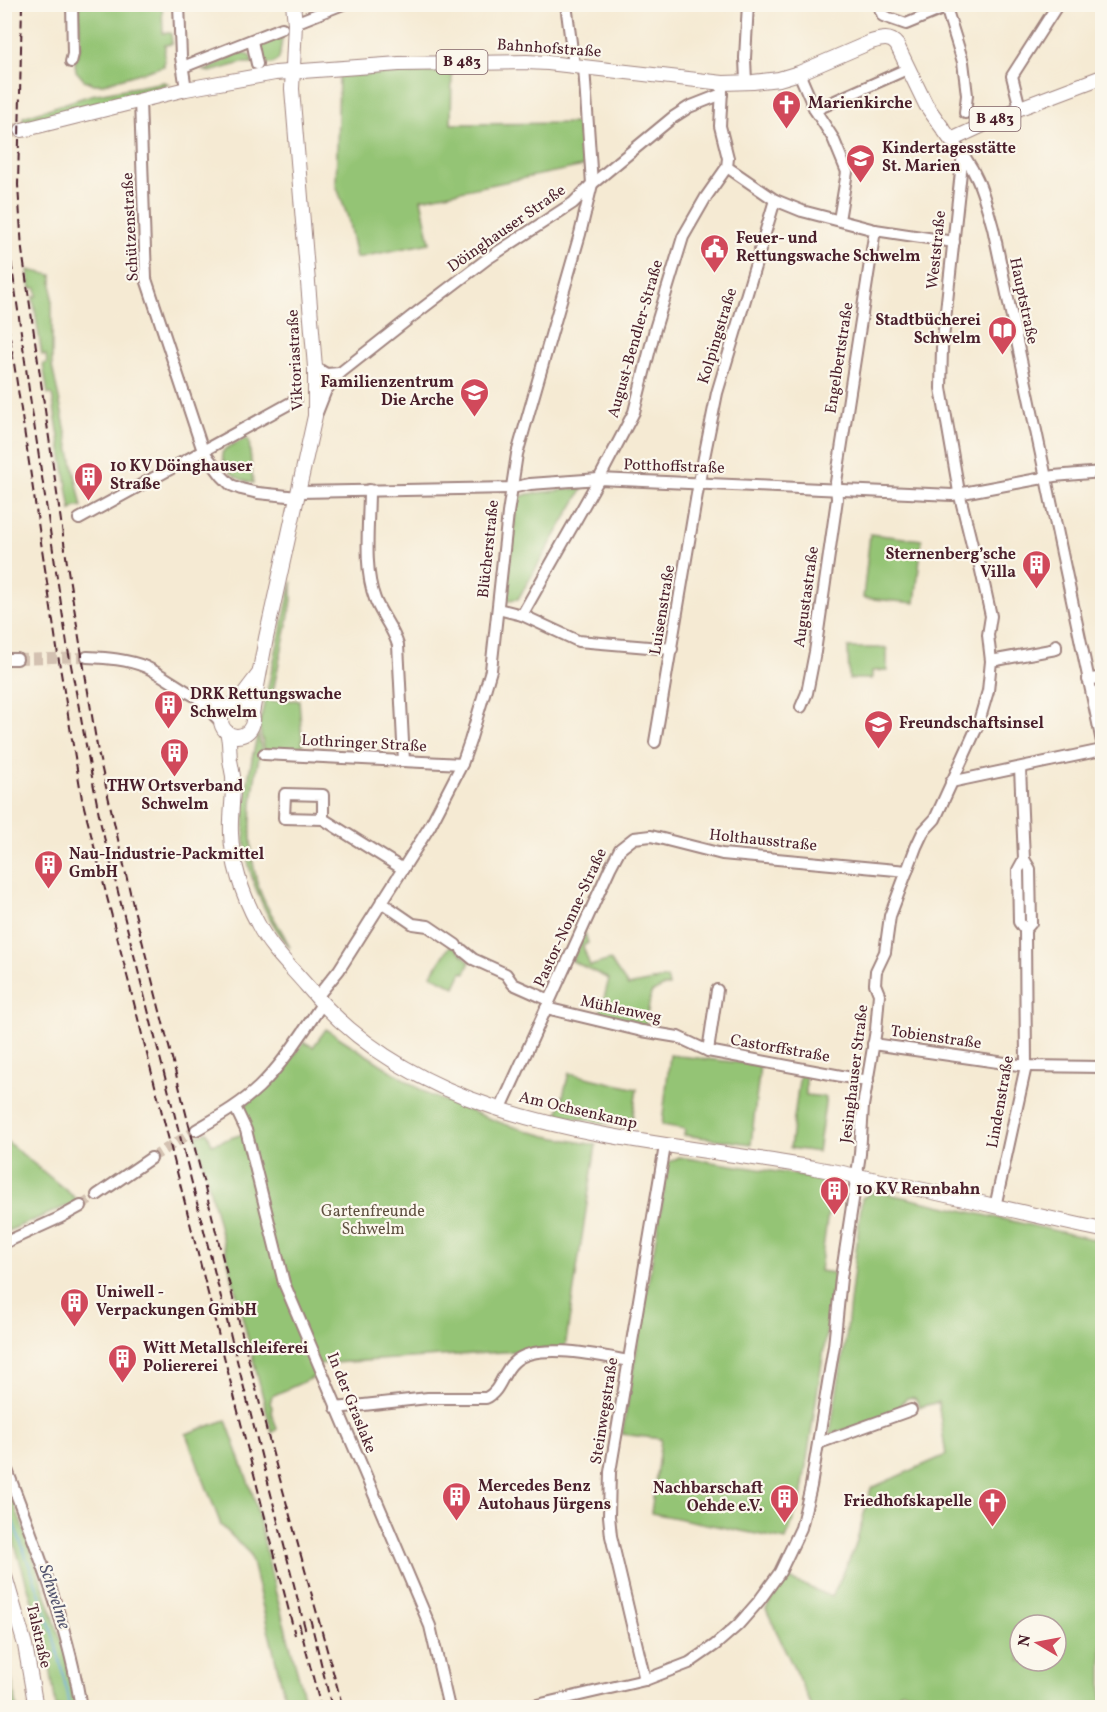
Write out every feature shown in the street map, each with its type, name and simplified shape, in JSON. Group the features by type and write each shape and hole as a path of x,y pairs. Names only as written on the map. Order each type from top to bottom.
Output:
{"main road":[{"name":"Viktoriastraße","path":"252,713 252,703 257,691 258,675 315,416 315,367 288,26 293,4"},
{"name":"Bahnhofstraße","path":"22,130 186,88 259,75 399,64 548,63 722,88 746,82 779,79 799,73 871,42 890,39"},
{"name":"B 483","path":"890,39 897,45 926,105 951,140 1020,108 1102,77"},
{"name":"Viktoriastraße","path":"233,705 258,675"},
{"path":"233,705 245,706 252,713 252,726 243,735 234,735 224,728 223,713 233,705"},
{"name":"Am Ochsenkamp","path":"224,728 233,778"},
{"name":"Am Ochsenkamp","path":"243,735 233,778 231,831 232,850 247,902 269,942 319,1001 356,1034 398,1063 462,1095 542,1123 665,1146 780,1162 856,1176 1102,1230"},
{"name":"Talstraße","path":"4,1573 25,1645 36,1707"}],"street":[{"path":"71,62 73,54 72,4"},
{"path":"179,4 186,88"},
{"path":"183,68 343,4"},
{"name":"Blücherstraße","path":"196,1130 235,1107 258,1088 280,1064 430,826 462,764 470,742 491,670 511,488 517,454 580,234 592,184 579,66 566,4"},
{"path":"746,82 748,4"},
{"path":"878,4 883,16 906,24 948,5 963,62 967,94 965,113"},
{"path":"1020,108 1012,76 1058,4"},
{"path":"890,39 896,20"},
{"path":"252,41 257,64"},
{"path":"815,110 908,69"},
{"path":"799,73 815,110 833,138 847,172 839,220"},
{"path":"722,88 720,126 728,158 727,167 775,200 802,211 875,230 954,242"},
{"name":"Döinghauser Straße","path":"315,416 327,390 340,374 487,259 573,203 592,184 672,118 722,88"},
{"name":"Schützenstraße","path":"140,100 146,279 203,451"},
{"name":"Hauptstraße","path":"951,140 963,153 980,181 993,228 1102,742"},
{"name":"Weststraße","path":"959,492 941,388 942,348 963,153"},
{"name":"August-Bendler-Straße","path":"522,615 634,412 655,329 683,237 706,197 727,167"},
{"name":"Kolpingstraße","path":"699,483 717,393 775,200"},
{"name":"Engelbertstraße","path":"836,490 837,470 875,230"},
{"path":"315,367 326,374 340,374"},
{"path":"79,519 296,400"},
{"name":"Potthoffstraße","path":"203,451 222,476 241,489 258,493 299,494 369,490 511,488 530,484 599,479 952,495 1046,478 1102,472"},
{"name":"Luisenstraße","path":"656,742 699,483"},
{"path":"369,490 371,585 376,600 393,628 398,645 404,760"},
{"name":"Augustastraße","path":"801,707 807,693 815,652 837,500 836,490"},
{"name":"Jesinghauser Straße","path":"524,1707 645,1680 689,1663 738,1625 759,1601 780,1572 801,1528 819,1443 860,1154 863,1106 879,994 875,984 876,971 885,952 888,939 887,928 893,906 923,831 935,819 978,725 988,691 990,661 988,634 991,616 959,492"},
{"path":"498,609 522,615 578,641 672,649"},
{"path":"990,661 1056,649 1056,645"},
{"path":"87,657 116,659 144,666 196,697 215,705 233,705"},
{"path":"4,659 17,659"},
{"path":"1088,680 1102,677"},
{"path":"196,697 224,728"},
{"path":"951,782 1102,750"},
{"name":"Lothringer Straße","path":"264,754 462,764"},
{"name":"Lindenstraße","path":"995,1207 1026,1066 1025,930 1019,922 1018,891 1018,870 1024,860 1020,768"},
{"path":"323,819 403,869"},
{"name":"Holthausstraße","path":"620,849 633,838 651,836 722,854 907,871"},
{"name":"Pastor-Nonne-Straße","path":"500,1110 595,898 620,849"},
{"name":"Pastor-Nonne-Straße","path":"381,902 413,924 428,926 473,959 506,974 513,984 547,1004"},
{"path":"708,1051 717,990"},
{"name":"Mühlenweg","path":"547,1004 690,1040"},
{"name":"Castorffstraße","path":"690,1040 708,1051 868,1081"},
{"name":"Tobienstraße","path":"873,1044 1026,1066 1102,1067"},
{"name":"In der Graslake","path":"235,1107 246,1131 284,1283 430,1626 449,1707"},
{"name":"Steinwegstraße","path":"645,1680 611,1536 610,1472 665,1146"},
{"path":"97,1195 151,1158"},
{"path":"4,1243 81,1206"},
{"path":"336,1408 447,1397 486,1398 493,1395 508,1367 525,1354 579,1353 629,1361"},
{"path":"819,1443 911,1410"},
{"path":"4,1462 49,1583 69,1649 81,1707"}],"green space":[{"path":"79,5 162,5 163,33 171,33 172,44 165,45 164,66 103,84 93,84 84,80 76,71 75,63 80,47"},
{"path":"283,33 279,59 272,64 264,64 260,56 263,43"},
{"path":"237,50 250,56 253,63 242,63 210,72 202,70 207,70 233,56 232,51"},
{"path":"452,71 451,124 583,123 584,166 421,199 430,243 356,258 348,218 336,185 339,76"},
{"path":"164,82 169,84 23,121 23,117 91,95"},
{"path":"28,270 52,275 52,366 82,507 75,507 71,511 52,394 48,394 43,364 47,363 46,355 42,355 33,297 37,296 36,288 31,288"},
{"path":"245,438 249,440 253,483 231,473 223,459 222,453 225,449"},
{"path":"581,488 582,490 518,599 507,600 517,498 528,494"},
{"path":"870,534 922,540 915,603 863,598"},
{"path":"292,582 292,601 271,701 299,700 303,752 265,752 259,726"},
{"path":"848,648 887,648 887,670 872,671 872,679 849,679"},
{"path":"258,733 262,752 260,752 252,804 252,858 260,891 290,948 272,922 259,897 250,871 246,845 244,819 246,792"},
{"path":"585,933 588,943 583,946 590,966 610,960 628,986 667,978 669,986 664,986 651,993 645,1028 599,1018 609,979 572,961"},
{"path":"450,946 455,947 470,962 455,987 431,975"},
{"name":"Gartenfreunde Schwelm","path":"326,1029 429,1095 504,1124 546,1136 596,1145 565,1348 317,1364 321,1374 272,1396 270,1403 277,1429 272,1433 196,1136 207,1132 212,1144 249,1132 244,1107 285,1068 304,1042 313,1047"},
{"path":"670,1055 760,1065 751,1144 684,1135 685,1129 662,1125"},
{"path":"569,1073 637,1089 631,1127 558,1115"},
{"path":"800,1073 806,1075 806,1095 826,1097 818,1152 790,1148"},
{"path":"5,1140 79,1201 5,1232"},
{"path":"679,1157 791,1174 832,1183 820,1271 834,1273 832,1297 801,1498 786,1540 651,1513 661,1439 622,1434 669,1162"},
{"path":"875,1191 1102,1241 1102,1707 924,1707 926,1695 901,1691 888,1707 812,1707 766,1609 787,1578 832,1597 855,1547 871,1488 946,1455 938,1402 920,1407 915,1398 911,1397 892,1413 830,1433 846,1337 862,1198"},
{"path":"226,1420 254,1498 275,1590 307,1707 287,1707 250,1554 221,1525 186,1434"},
{"path":"4,1479 26,1535 66,1655 75,1707 56,1707 48,1653 5,1513"},
{"path":"5,1646 17,1707 5,1707"}],"waterway":[{"name":"Schwelme","path":"4,1497 51,1627 69,1708"}],"tunnel":[{"path":"4,131 22,130"},
{"path":"17,659 87,657"},
{"path":"151,1158 196,1130"},
{"path":"81,1206 97,1195"}],"railway":[{"path":"10,4 8,76 10,175"},
{"path":"22,4 18,185 22,250 69,577 98,752 133,905 268,1436 343,1708"},
{"path":"5,168 11,260 30,397 67,644 101,825 306,1632"},
{"path":"4,297 82,799 295,1635"},
{"path":"310,1618 332,1708"},
{"path":"299,1623 321,1708"}],"place":[{"name":"Marienkirche","path":"787,130"},
{"name":"Kindertagesstätte St. Marien","path":"861,184"},
{"name":"Feuer- und Rettungswache Schwelm","path":"715,274"},
{"name":"Stadtbücherei Schwelm","path":"1002,356"},
{"name":"Familienzentrum Die Arche","path":"475,418"},
{"name":"10 KV Döinghauser Straße","path":"89,502"},
{"name":"Sternenberg’sche Villa","path":"1037,590"},
{"name":"DRK Rettungswache Schwelm","path":"169,730"},
{"name":"Freundschaftsinsel","path":"878,750"},
{"name":"THW Ortsverband Schwelm","path":"175,778"},
{"name":"Nau-Industrie-Packmittel GmbH","path":"48,890"},
{"name":"10 KV Rennbahn","path":"835,1216"},
{"name":"Uniwell - Verpackungen GmbH","path":"75,1328"},
{"name":"Witt Metallschleiferei Poliererei","path":"122,1384"},
{"name":"Mercedes Benz Autohaus Jürgens","path":"457,1522"},
{"name":"Nachbarschaft Oehde e.V.","path":"784,1524"},
{"name":"Friedhofskapelle","path":"993,1528"}]}
